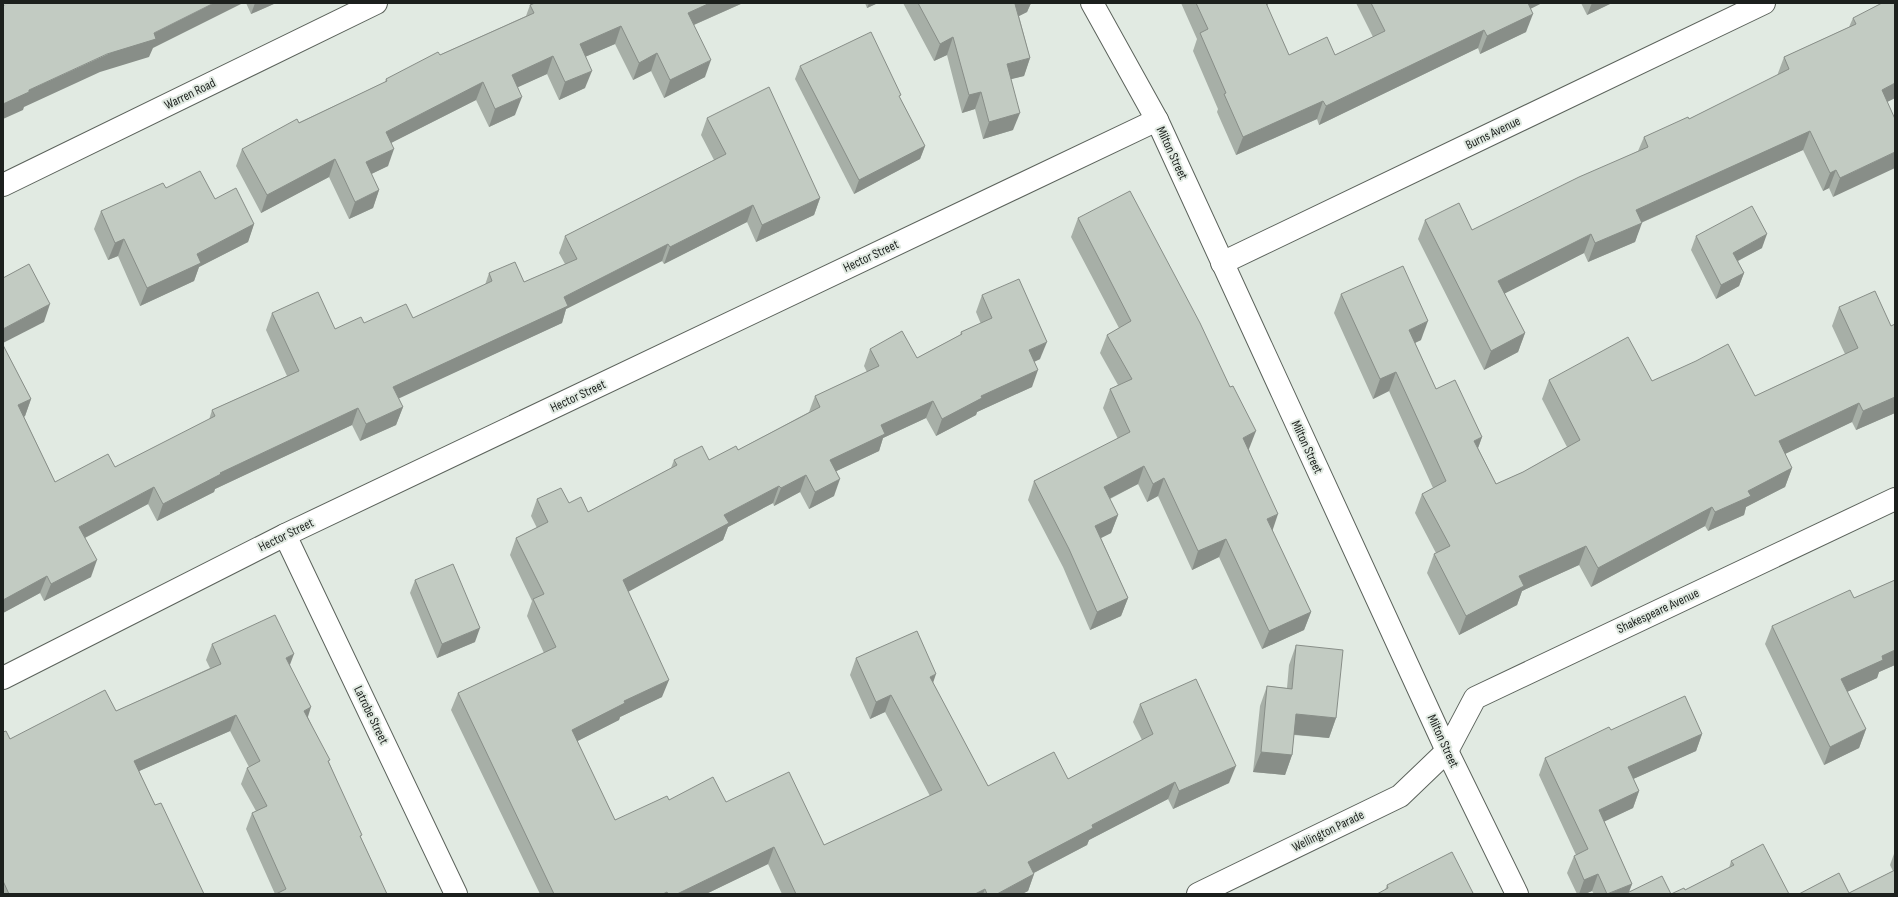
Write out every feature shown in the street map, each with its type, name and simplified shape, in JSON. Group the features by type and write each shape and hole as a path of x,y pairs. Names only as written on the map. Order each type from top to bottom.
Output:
{"street":[{"name":"Warren Road","path":"3,185 376,3"},
{"name":"Milton Street","path":"1092,3 1156,120 1447,751 1517,894"},
{"name":"Burns Avenue","path":"1222,263 1764,3"},
{"name":"Hector Street","path":"3,678 285,535 1156,120"},
{"name":"Shakespeare Avenue","path":"1447,751 1475,698 1895,499"},
{"name":"Latrobe Street","path":"285,535 456,894"},
{"name":"Wellington Parade","path":"1198,894 1400,796 1447,751"}],"building":[{"path":"3,3 214,3 154,33 156,39 107,54 29,90 29,92 3,104"},
{"path":"535,3 710,3 688,13 711,60 670,80 657,53 639,63 621,26 580,44 592,71 565,82 553,56 512,75 522,97 495,109 483,82 386,132 394,149 366,162 379,190 355,202 335,159 267,195 242,149 297,119 299,123 387,81 386,79 438,52 440,55 534,13 530,5"},
{"path":"918,3 1018,3 1015,4 1030,58 1007,64 1020,113 989,122 981,92 969,95 953,37 940,44"},
{"path":"1196,3 1266,3 1289,55 1327,37 1335,55 1385,31 1371,3 1528,3 1533,14 1487,36 1484,30 1326,106 1323,101 1243,137 1200,33 1208,29"},
{"path":"1882,3 1895,3 1895,83 1882,90 1895,119 1895,152 1840,178 1836,170 1830,173 1810,131 1636,210 1642,223 1595,243 1591,234 1498,281 1525,333 1491,351 1425,220 1459,203 1472,230 1579,177 1648,147 1644,137 1688,117 1689,119 1789,69 1784,57 1856,24 1853,18"},
{"path":"871,32 901,95 899,96 925,146 859,180 800,66"},
{"path":"769,87 820,198 762,225 753,205 670,247 668,244 564,297 568,306 393,387 403,407 366,424 358,408 220,473 221,474 163,504 154,487 79,527 97,560 51,584 47,576 3,600 3,345 31,399 18,405 55,482 108,454 115,467 215,416 212,410 299,371 272,313 318,292 335,329 361,317 364,323 406,304 413,318 492,281 489,273 515,262 524,282 577,259 565,236 726,154 707,118"},
{"path":"200,171 215,199 236,188 254,224 197,254 201,263 147,288 124,239 115,243 101,211 163,183 166,188"},
{"path":"1130,191 1200,323 1230,387 1233,386 1256,431 1243,438 1278,514 1267,519 1311,612 1269,631 1226,539 1198,551 1164,478 1153,484 1144,466 1104,487 1118,515 1095,526 1128,598 1097,612 1069,549 1034,481 1130,432 1110,389 1132,379 1107,335 1131,321 1078,218"},
{"path":"1752,206 1767,234 1733,253 1744,273 1721,285 1696,236"},
{"path":"29,264 50,304 3,329 3,278"},
{"path":"1403,266 1428,321 1409,330 1436,389 1455,380 1482,437 1474,441 1496,484 1523,472 1580,440 1549,380 1628,337 1652,381 1696,361 1728,344 1755,396 1858,348 1839,307 1875,291 1891,326 1895,324 1895,397 1863,411 1859,403 1779,441 1792,468 1748,491 1751,496 1715,512 1712,507 1598,568 1586,546 1519,576 1524,586 1466,616 1434,554 1450,546 1422,494 1446,481 1396,372 1380,379 1341,294"},
{"path":"1019,279 1047,342 1029,350 1038,370 981,396 982,398 942,419 933,401 881,425 885,434 830,460 840,479 815,492 806,475 781,488 779,486 724,515 729,523 623,580 669,680 624,701 625,703 572,730 615,820 667,796 669,800 713,777 726,802 789,772 824,845 942,790 891,695 876,702 856,658 917,631 936,674 930,677 988,786 1054,752 1068,779 1153,734 1140,704 1196,679 1236,766 1179,791 1175,782 1092,825 1093,828 1028,862 1034,874 997,894 987,894 985,889 975,894 796,894 774,847 677,894 668,894 667,892 663,894 554,894 458,693 556,647 533,599 544,594 516,538 548,522 537,499 561,488 569,503 581,497 588,512 677,465 674,460 702,446 709,460 736,446 738,450 820,407 815,396 879,366 870,349 902,331 917,358 962,334 961,332 992,318 982,295"},
{"path":"453,564 480,628 442,644 415,580"},
{"path":"1895,580 1895,650 1882,656 1883,660 1841,679 1866,729 1830,747 1772,626 1850,590 1854,598"},
{"path":"275,615 294,654 286,658 311,707 304,711 330,760 328,761 387,894 276,894 286,889 252,813 267,806 247,768 260,761 236,715 134,761 155,805 161,803 204,894 9,894 3,881 3,732 6,731 10,739 105,690 116,711 221,664 212,644"},
{"path":"1296,645 1343,650 1336,718 1296,714 1292,755 1261,752 1267,686 1292,689"},
{"path":"1685,696 1702,734 1628,767 1639,791 1599,810 1632,884 1607,894 1598,874 1584,880 1574,856 1588,849 1545,758 1609,727 1611,730"},
{"path":"1763,844 1789,894 1671,894 1684,888 1685,890 1734,865 1731,861"},
{"path":"1452,852 1473,893 1377,894 1388,888 1387,885"},
{"path":"1895,870 1895,894 1799,894 1839,873 1849,893"},
{"path":"1662,876 1671,894 1625,894"}]}
